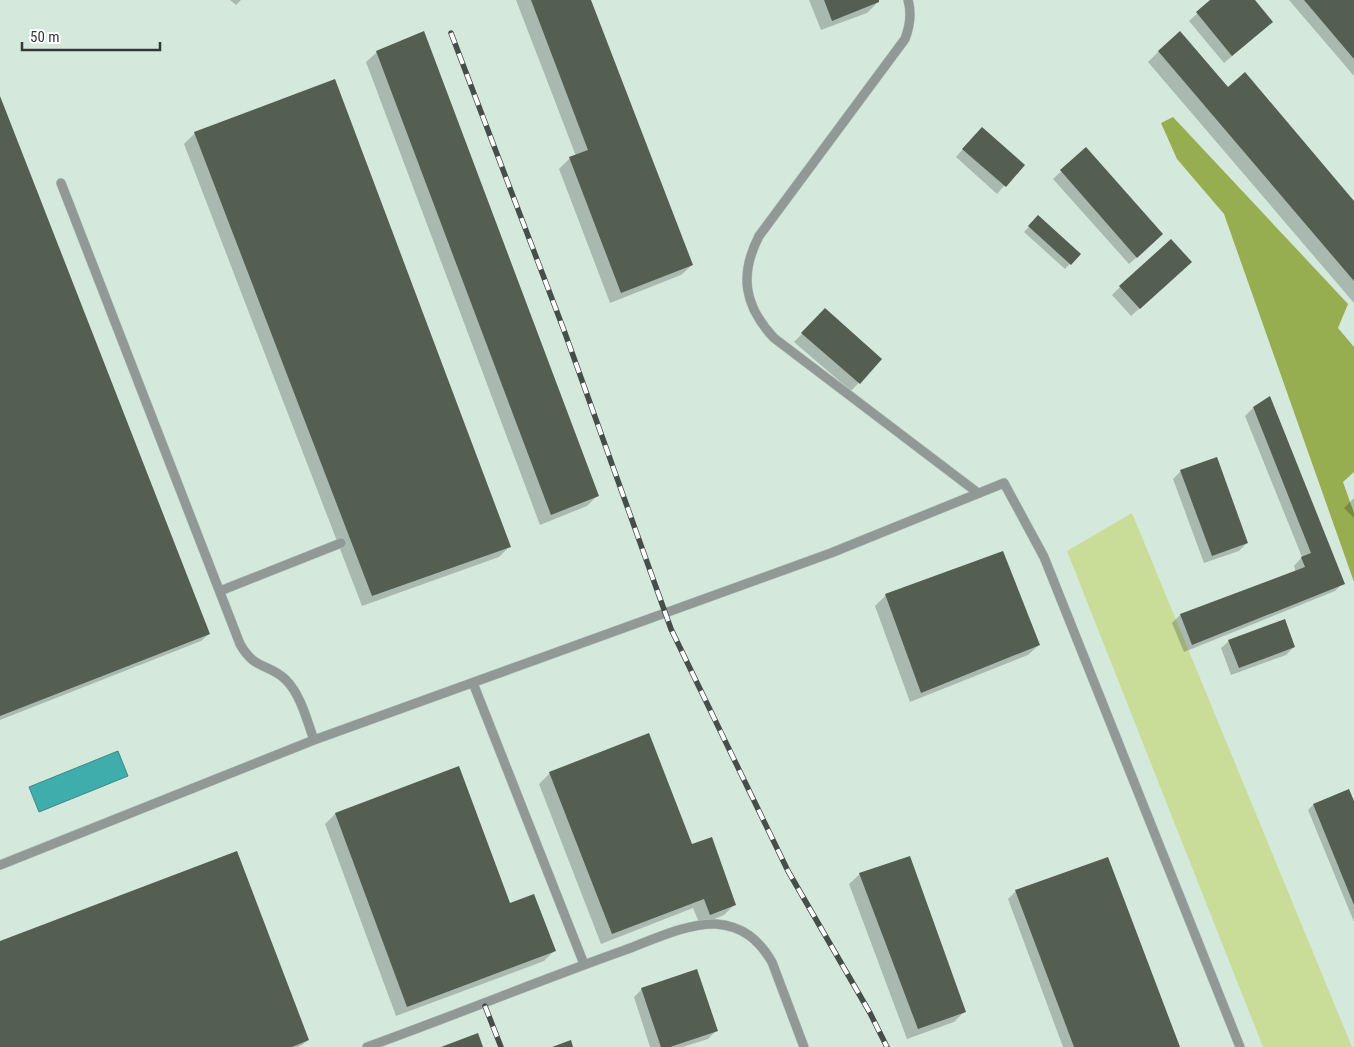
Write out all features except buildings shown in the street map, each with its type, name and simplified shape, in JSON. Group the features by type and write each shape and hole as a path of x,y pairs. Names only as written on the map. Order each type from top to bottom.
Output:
{"lane":[{"path":"908,0 910,17 905,39 759,236 751,251 747,267 746,284 756,316 774,338 978,493"},
{"path":"61,182 245,652 251,660 278,674 290,684 314,740"},
{"path":"0,866 314,740 831,553 1004,483 1044,557 1240,1047"},
{"path":"220,591 341,543"},
{"path":"473,682 584,964"},
{"path":"367,1047 584,964 685,929 714,924 729,926 743,931 755,938 765,950 772,962 804,1047"}],"green space":[{"path":"1173,117 1348,304 1338,328 1354,347 1354,472 1343,482 1354,513 1354,582 1224,214 1177,159 1161,123"},
{"path":"1132,513 1352,1047 1263,1047 1067,551"}],"water":[{"path":"118,751 128,776 39,812 29,787"}],"railway":[{"path":"451,33 565,333 671,629 788,871 870,1013 887,1047"},
{"path":"485,1006 501,1047"}]}
